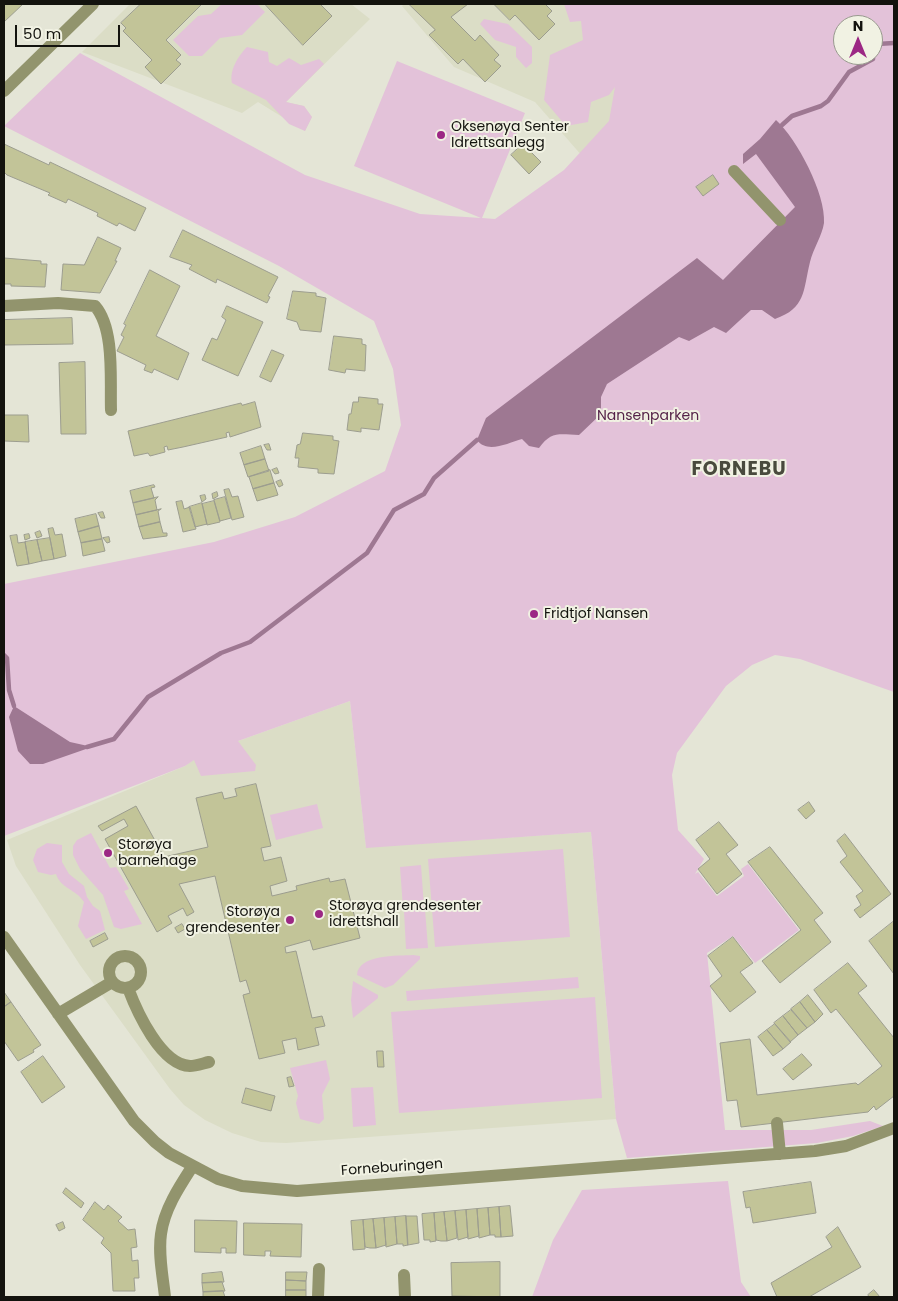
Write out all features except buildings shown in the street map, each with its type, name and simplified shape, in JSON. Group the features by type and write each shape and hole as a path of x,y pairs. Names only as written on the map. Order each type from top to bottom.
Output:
{"street":[{"path":"4,92 93,4"},
{"path":"734,171 780,220"},
{"path":"4,306 58,303 94,306 102,315 108,332 111,410"},
{"name":"Forneburingen","path":"4,937 134,1121 169,1154 218,1179 242,1186 297,1191 780,1154 846,1146 894,1128"},
{"path":"131,957 140,967 141,974 134,986 128,988 119,988 112,982 109,968 112,962 118,958 131,957"},
{"path":"58,1014 112,982"},
{"path":"128,988 136,1009 159,1047 176,1062 191,1066 209,1062"},
{"path":"777,1123 780,1154"},
{"path":"165,1297 161,1252 163,1225 171,1204 192,1167"},
{"path":"318,1297 319,1269"},
{"path":"404,1275 405,1297"}],"shaded area":[{"path":"130,4 351,4 370,19 286,102 304,106 312,117 305,131 258,102 242,113 82,52"},
{"path":"404,4 641,4 650,87 583,157 535,102 454,67 402,6"},
{"path":"776,120 793,140 809,168 823,211 823,228 811,257 804,290 793,310 775,319 762,310 751,310 726,333 714,327 689,341 679,337 607,384 601,397 601,414 579,435 561,434 552,436 539,448 529,446 522,439 492,447 481,444 477,440 486,418 697,258 723,280 795,207 756,154 743,164 743,154 760,139"},
{"path":"350,701 366,847 591,832 616,1119 286,1143 261,1142 232,1133 205,1120 184,1105 170,1089 80,965 16,866 7,840 185,766 194,759 238,741"},
{"path":"14,706 70,742 88,746 86,749 43,764 30,764 18,751 9,717"}],"green space":[{"path":"222,4 257,4 265,12 242,35 220,38 202,56 189,56 173,40 198,16 211,14"},
{"name":"Nansenparken","path":"564,4 894,5 894,692 800,659 775,655 752,665 726,686 677,753 672,775 678,830 704,859 695,874 698,872 717,896 744,876 741,869 748,864 799,930 755,963 733,936 707,953 725,1130 811,1130 870,1121 883,1126 853,1136 817,1143 627,1158 616,1119 591,832 366,848 350,701 238,741 256,765 255,771 201,776 194,760 185,766 4,836 4,584 214,542 295,517 385,471 401,425 393,369 374,321 279,266 4,126 80,53 305,175 420,214 481,218 354,166 397,61 525,113 482,218 495,219 564,170 609,121 615,87 609,95 591,102 588,122 566,126 544,100 550,55 583,40 581,21 570,22"},
{"path":"484,19 508,24 532,47 532,63 526,68 516,57 516,47 495,40 480,24"},
{"path":"247,47 268,52 269,62 277,66 289,58 301,65 319,59 324,64 286,102 304,106 312,117 305,131 289,124 266,100 232,83 233,68"},
{"path":"317,804 323,828 276,840 270,815"},
{"path":"91,833 110,868 116,867 129,889 124,891 142,924 121,929 114,927 103,895 80,869 73,855 73,846 77,840"},
{"path":"47,843 62,845 62,862 69,874 84,886 87,897 93,906 100,911 105,930 86,939 78,926 84,902 77,894 61,883 56,874 51,875 38,872 33,860 37,849"},
{"path":"563,849 570,937 435,947 428,859"},
{"path":"421,865 424,907 403,908 400,867"},
{"path":"425,909 428,948 406,949 404,911"},
{"path":"389,956 420,956 420,959 393,985 385,988 357,975 359,968 371,960"},
{"path":"578,977 579,988 407,1001 406,991"},
{"path":"353,981 378,995 378,998 353,1018 351,1000"},
{"path":"595,997 602,1098 399,1113 391,1012"},
{"path":"326,1060 330,1079 322,1095 324,1119 319,1124 300,1119 296,1103 298,1096 290,1068"},
{"path":"373,1087 376,1125 353,1127 351,1088"},
{"path":"728,1181 741,1282 751,1297 532,1297 553,1240 582,1190"}],"waterway":[{"path":"782,125 792,116 821,106 828,101 849,72 873,59 874,47 877,44 894,43"},
{"path":"87,747 114,739 148,697 221,653 250,642 367,553 394,510 424,494 434,478 477,440"},
{"path":"4,655 7,658 9,690 14,706"}],"place":[{"name":"Oksenøya Senter Idrettsanlegg","path":"441,135"},
{"name":"Fridtjof Nansen","path":"534,614"},
{"name":"Storøya barnehage","path":"108,853"},
{"name":"Storøya grendesenter idrettshall","path":"319,914"},
{"name":"Storøya grendesenter","path":"290,920"}],"district":[{"name":"FORNEBU","path":"739,470"}]}
